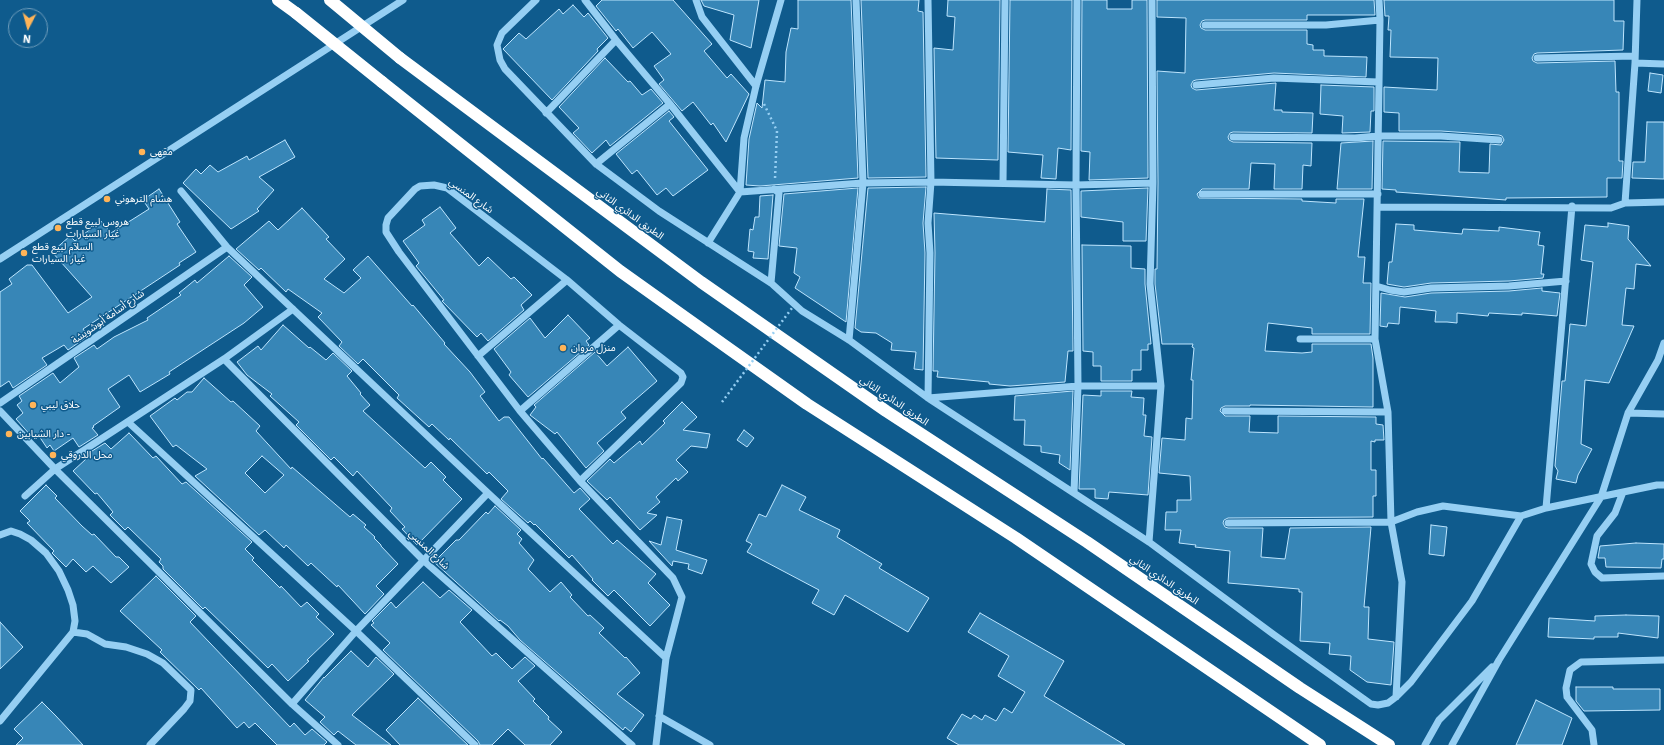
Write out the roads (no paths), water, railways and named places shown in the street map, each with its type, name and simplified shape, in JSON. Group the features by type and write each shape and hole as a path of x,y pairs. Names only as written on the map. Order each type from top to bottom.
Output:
{"highway":[{"path":"278,0 296,12 620,270 728,348 807,404 1016,538 1320,745"},
{"name":"الطريق الدائري الثاني","path":"330,0 400,58 701,282 886,411 1087,542 1300,688 1389,745"}],"street":[{"path":"0,259 403,0"},
{"path":"536,0 502,33 497,45 498,54 505,69 596,164 644,201 771,283 802,311 849,340 928,398 1149,542 1272,634 1371,704 1378,705 1388,703 1411,682 1472,601 1521,516"},
{"path":"585,0 740,192"},
{"path":"696,0 702,17 756,86"},
{"path":"708,243 740,192 744,138 756,86 781,0"},
{"path":"849,340 863,183 856,0"},
{"path":"928,0 931,182 928,223 930,253 928,398"},
{"path":"1003,183 1005,0"},
{"path":"1074,493 1078,386 1076,184 1077,0"},
{"path":"1149,542 1161,386 1150,284 1153,183 1152,0"},
{"path":"1378,0 1380,20 1375,339 1388,412 1392,522 1402,582 1396,697"},
{"path":"1625,203 1635,60 1637,0"},
{"path":"1205,25 1326,25 1380,20"},
{"path":"546,113 616,40"},
{"path":"1537,58 1635,60 1664,64"},
{"path":"1196,85 1274,78 1378,82"},
{"path":"596,164 670,104"},
{"path":"1233,137 1355,138 1378,136 1441,136 1499,140"},
{"path":"740,192 863,183 1153,183"},
{"name":"شارع المنسي","path":"580,481 682,381 683,377 679,371 619,324 567,280 447,188 434,185 415,188 388,218 386,232 399,252 520,411 580,481 646,548 675,581 682,597 666,658 656,745"},
{"path":"771,283 779,193 774,189"},
{"path":"181,192 227,246 488,493 666,658"},
{"path":"1202,194 1378,194"},
{"path":"1378,207 1572,206 1612,208 1625,203 1664,202"},
{"path":"1546,508 1572,206"},
{"name":"شارع أسامة أبوشويشة","path":"0,403 227,246"},
{"path":"478,356 567,280"},
{"path":"1376,286 1404,292 1431,288 1509,286 1566,281"},
{"path":"25,496 55,469 224,359 293,309"},
{"path":"520,411 619,324"},
{"path":"1300,338 1375,339"},
{"path":"1452,745 1499,660 1601,497 1628,414 1658,360 1664,343"},
{"name":"شارع المنسي","path":"224,359 424,561 632,745"},
{"path":"928,398 1078,386 1161,386"},
{"path":"0,411 55,469 292,704 338,745"},
{"path":"1225,411 1388,412"},
{"path":"1628,414 1664,414"},
{"path":"128,422 356,631 475,745"},
{"path":"1228,522 1392,522 1417,512 1443,506 1521,516 1546,508 1664,485"},
{"path":"1623,492 1615,513 1597,536 1591,564 1595,572 1602,578 1664,576"},
{"path":"292,704 356,631 488,493"},
{"path":"0,535 11,531 20,534 31,540 46,553 59,571 68,590 73,605 75,621 73,632 0,721"},
{"path":"73,632 87,634 105,644 126,647 147,654 163,663 191,690 190,701 184,710 150,745"},
{"path":"1425,745 1439,720 1499,660"},
{"path":"1594,745 1592,730 1567,697 1566,688 1570,670 1581,662 1664,660"},
{"path":"659,716 710,745"}],"place":[{"name":"مقهى","path":"142,152"},
{"name":"هشام الترهوني","path":"107,199"},
{"name":"هروس لبيع قطع غيار السيارات","path":"58,228"},
{"name":"السلآم لبيع قطع غيار السيارات","path":"24,253"},
{"name":"منزل مروان","path":"563,348"},
{"name":"حلاق ليبي","path":"33,405"},
{"name":"دار الشيابين -","path":"9,434"},
{"name":"محل الدروقي","path":"53,455"}]}
